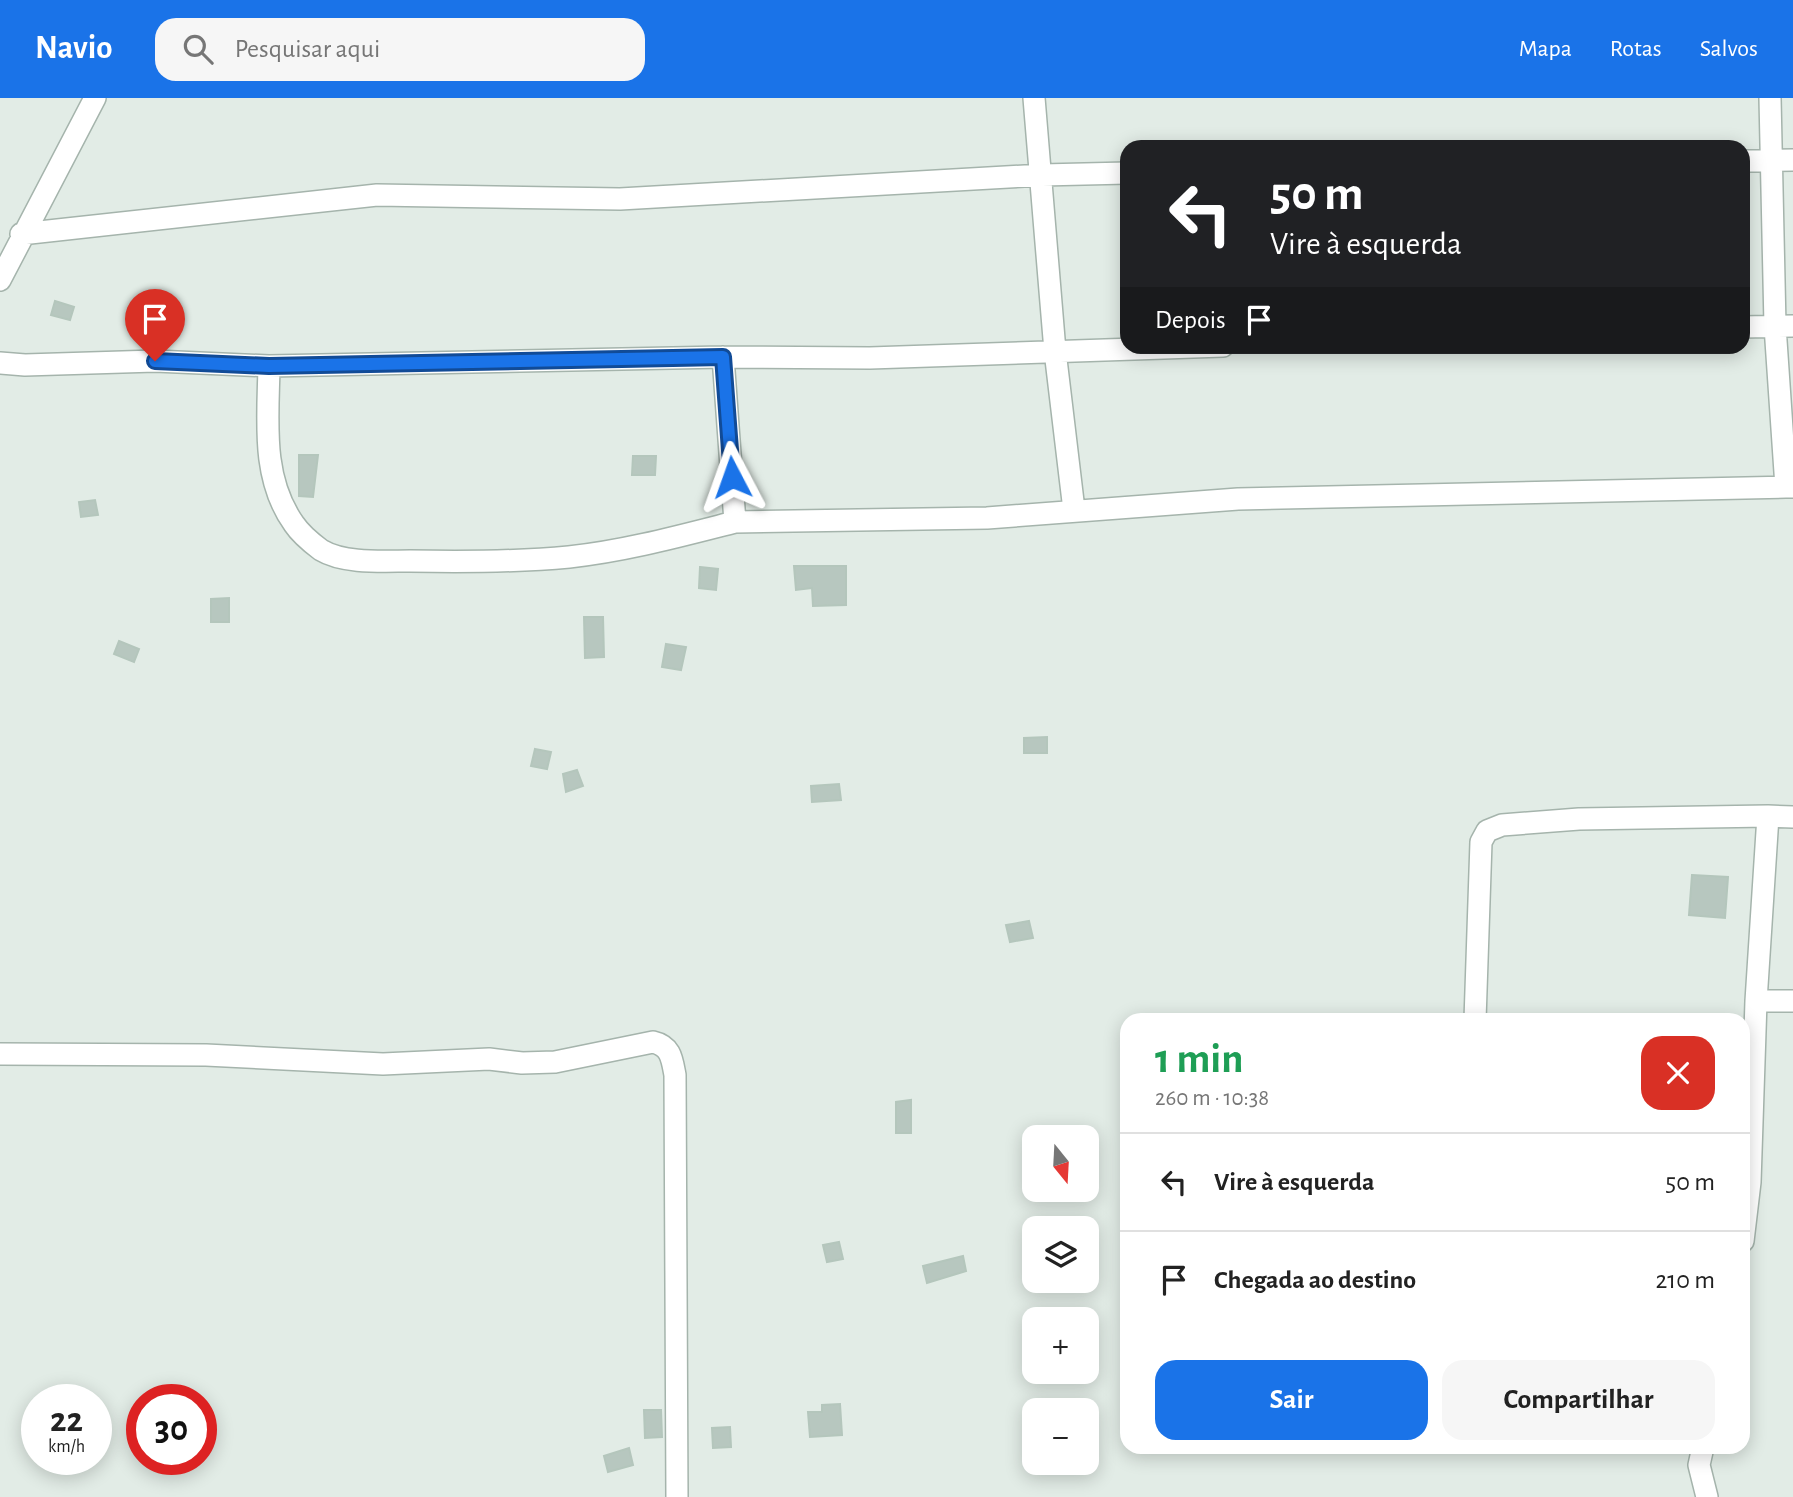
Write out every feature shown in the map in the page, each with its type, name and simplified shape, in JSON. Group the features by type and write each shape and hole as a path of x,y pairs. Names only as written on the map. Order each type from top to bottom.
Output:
{"street":[{"path":"0,280 21,234 95,98"},
{"path":"1034,98 1055,351 1074,510"},
{"path":"269,366 268,456 279,498 295,527 322,550 348,558 494,562 570,556 620,549 735,522 987,518 1238,499 1789,487 1784,326 1770,98"},
{"path":"1750,161 1793,160"},
{"path":"21,234 377,195 620,199 1042,175 1120,173"},
{"path":"1750,327 1784,326"},
{"path":"0,363 25,365 155,361 269,366 723,357 870,358 1120,349"},
{"path":"723,357 735,522"},
{"path":"1750,1122 1768,816"},
{"path":"1475,1013 1481,842 1487,831 1502,825 1579,818 1793,817"},
{"path":"1756,1001 1793,1001"},
{"path":"0,1054 206,1055 383,1064 489,1059 522,1063 555,1062 653,1042 666,1047 675,1075 677,1497"},
{"path":"1701,1454 1699,1465 1707,1497"}],"building":[{"path":"55,301 74,307 70,320 51,315"},
{"path":"299,455 318,455 313,497 299,496"},
{"path":"633,456 656,456 655,475 632,475"},
{"path":"95,500 98,515 81,517 79,502"},
{"path":"794,566 846,566 846,605 813,606 812,588 796,590"},
{"path":"700,567 718,569 716,590 699,588"},
{"path":"229,598 229,622 211,622 211,599"},
{"path":"584,617 603,617 604,657 585,658"},
{"path":"119,641 139,649 134,662 114,654"},
{"path":"666,644 686,647 681,670 662,667"},
{"path":"1047,737 1047,753 1024,753 1024,738"},
{"path":"535,749 551,752 547,769 531,766"},
{"path":"577,770 583,786 566,792 563,774"},
{"path":"839,784 841,800 812,802 811,786"},
{"path":"1692,875 1728,877 1725,918 1689,915"},
{"path":"1029,921 1033,938 1010,942 1006,925"},
{"path":"911,1100 911,1133 896,1133 896,1102"},
{"path":"839,1242 843,1259 827,1262 823,1245"},
{"path":"963,1256 966,1271 927,1283 923,1266"},
{"path":"840,1404 842,1435 810,1437 808,1412 822,1412 822,1405"},
{"path":"644,1410 661,1410 662,1437 645,1438"},
{"path":"730,1427 731,1447 713,1448 712,1428"},
{"path":"629,1448 633,1465 608,1472 604,1456"}],"route":[{"path":"155,361 269,366 465,360 723,357 732,477"}]}
